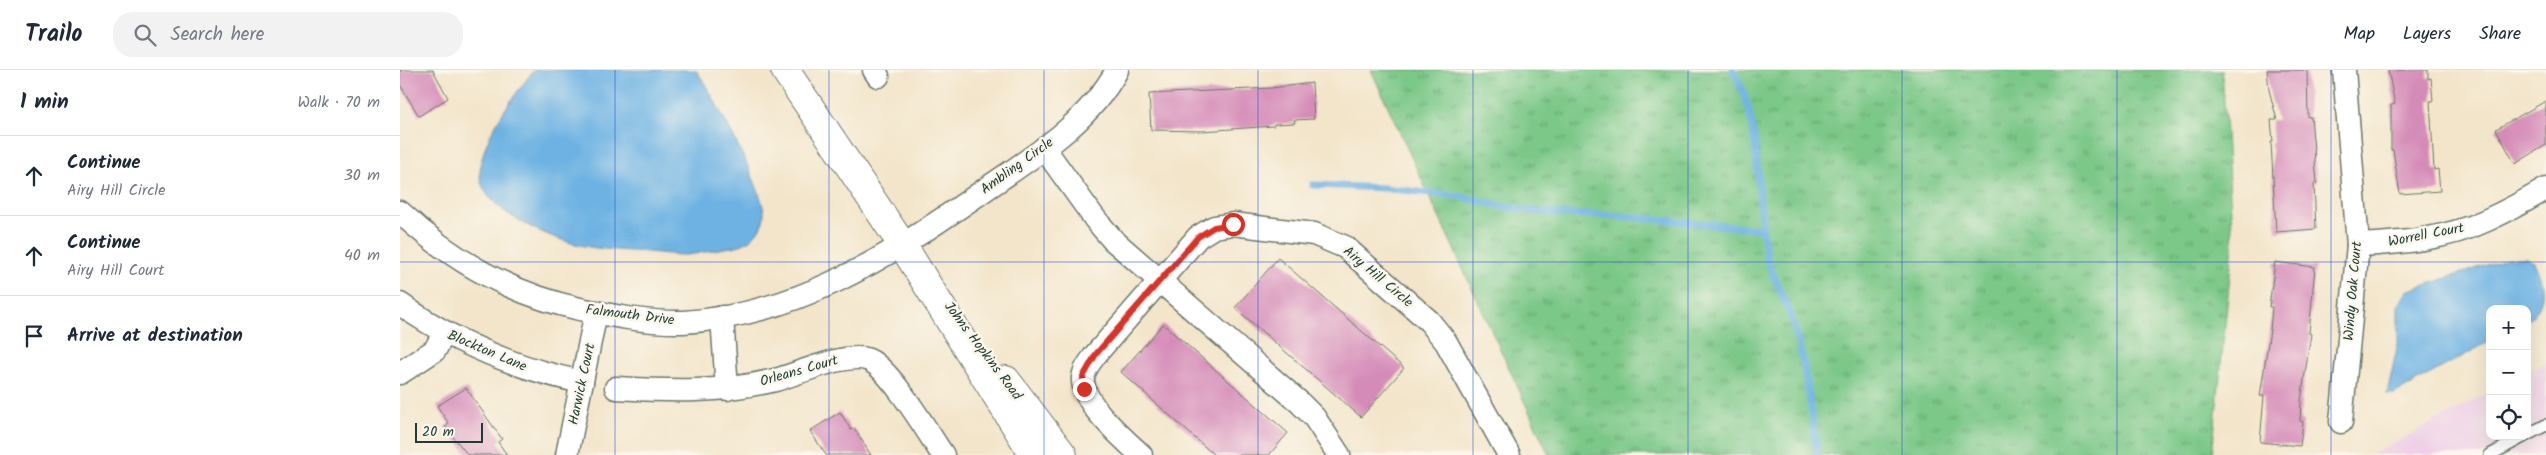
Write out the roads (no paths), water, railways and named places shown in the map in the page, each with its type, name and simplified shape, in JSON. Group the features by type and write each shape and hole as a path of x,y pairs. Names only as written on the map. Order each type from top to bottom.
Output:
{"street":[{"name":"Johns Hopkins Road","path":"785,70 903,246 1034,455"},
{"name":"Ambling Circle","path":"903,246 1044,148 1091,108 1106,91 1117,70"},
{"name":"Windy Oak Court","path":"2341,422 2358,246 2344,70"},
{"path":"1044,148 1107,233 1304,407 1328,435 1339,455"},
{"name":"Worrell Court","path":"2358,246 2417,240 2454,233 2487,220 2546,189"},
{"name":"Falmouth Drive","path":"400,212 424,235 458,259 505,284 550,302 640,319 682,322 722,318 796,298 836,282 903,246"},
{"name":"Airy Hill Circle","path":"1141,455 1091,403 1084,389 1083,377 1096,354 1198,237 1214,227 1233,224 1314,234 1345,247 1429,321 1446,342 1510,455"},
{"name":"Johns Hopkins Road","path":"903,246 1063,455"},
{"name":"Blockton Lane","path":"400,304 444,333 505,361 543,374 582,382"},
{"name":"Harwick Court","path":"567,455 596,312"},
{"path":"722,318 727,389"},
{"path":"400,373 435,350 444,333"},
{"name":"Orleans Court","path":"616,388 694,392 727,389 772,380 845,357 869,360 887,375 944,455"}],"lane":[{"path":"2531,433 2546,425"},
{"path":"2490,455 2518,440"}],"water":[{"path":"534,70 696,70 737,143 757,187 763,205 764,216 759,230 751,239 738,246 686,255 605,249 583,246 538,231 500,208 483,187 480,176 481,162 491,134 507,106"},
{"path":"2508,258 2526,258 2534,262 2538,271 2541,279 2542,295 2538,309 2531,317 2531,305 2486,305 2486,343 2394,394 2387,394 2398,343 2398,306 2407,291"}],"waterway":[{"path":"1733,70 1743,91 1754,136 1766,253 1797,336 1808,387 1817,455"},
{"path":"1313,185 1383,188 1458,196 1515,209 1557,214 1607,215 1763,229"}]}
